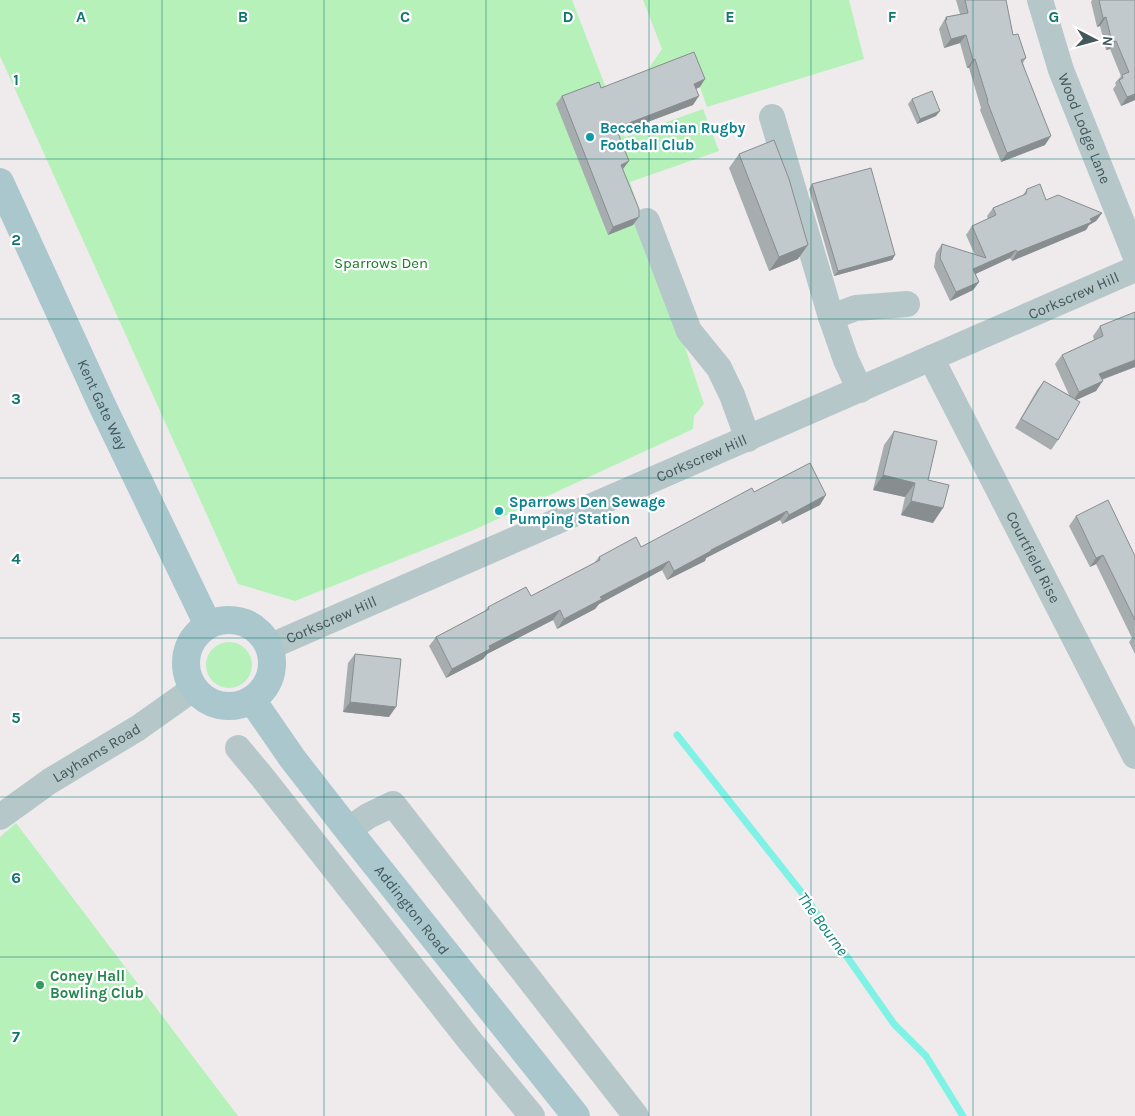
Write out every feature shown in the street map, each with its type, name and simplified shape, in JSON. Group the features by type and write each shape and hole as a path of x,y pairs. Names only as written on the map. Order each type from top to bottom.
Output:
{"main road":[{"name":"Kent Gate Way","path":"0,182 102,405 208,625"},
{"path":"225,620 238,620 251,625 261,634 270,647 272,662 270,676 263,690 252,700 238,706 223,707 209,702 193,689 188,680 185,666 186,652 200,630 208,625 225,620"},
{"name":"Addington Road","path":"252,700 292,758 358,823 576,1116"}],"street":[{"name":"Wood Lodge Lane","path":"1040,0 1053,48 1067,86 1135,255"},
{"path":"772,117 830,317 846,360 860,390"},
{"path":"647,221 689,331 719,368 732,395 748,438"},
{"name":"Corkscrew Hill","path":"270,647 611,496 860,390 1135,269"},
{"path":"830,317 856,308 907,304"},
{"name":"Courtfield Rise","path":"931,358 1135,756"},
{"name":"Layhams Road","path":"0,817 50,781 138,728 193,689"},
{"path":"238,748 470,1041 532,1116"},
{"path":"263,778 292,758"},
{"path":"358,823 393,804 636,1116"}],"green space":[{"name":"Sparrows Den","path":"0,0 572,0 625,137 703,109 719,151 630,182 704,404 694,416 693,429 476,529 295,601 238,584 0,56"},
{"path":"643,0 849,0 864,59 707,107 700,87 652,74 649,68 662,49"},
{"path":"224,642 234,642 248,652 252,665 248,678 242,684 234,688 224,688 210,678 206,670 206,660 216,646"},
{"path":"16,823 238,1116 0,1116 0,837"}],"building":[{"path":"965,0 1006,0 1013,35 1018,34 1026,58 1021,60 1051,136 1007,153 987,101 966,35 951,39 945,20 947,20 946,17 968,13"},
{"path":"1099,0 1135,0 1135,94 1127,97 1119,80 1123,78 1122,75 1129,72 1116,41 1112,42 1106,17 1103,18"},
{"path":"694,52 705,79 694,84 699,96 616,128 629,161 621,165 639,209 639,217 613,227 562,96 599,82 601,88"},
{"path":"932,91 940,111 920,119 912,99"},
{"path":"774,140 789,179 808,245 779,257 739,154"},
{"path":"871,168 895,255 838,271 812,184"},
{"path":"1040,184 1046,200 1058,195 1102,213 1090,219 1092,222 1017,252 1016,250 973,269 979,282 956,292 940,258 942,244 986,258 972,226 996,215 993,208 1026,194 1027,189"},
{"path":"1135,312 1135,360 1099,374 1103,381 1079,392 1062,355 1103,336 1100,326"},
{"path":"1044,381 1080,402 1058,440 1021,419"},
{"path":"894,431 937,441 928,480 949,485 943,508 911,501 915,483 883,475"},
{"path":"810,463 826,495 789,515 787,511 674,571 669,561 600,597 602,599 564,619 560,610 489,646 490,649 452,669 436,637 489,609 488,607 526,587 531,596 600,560 599,557 636,537 641,547 752,488 754,492"},
{"path":"1108,500 1135,556 1135,620 1103,555 1096,558 1076,516"},
{"path":"355,654 401,659 396,707 350,702"}],"waterway":[{"name":"The Bourne","path":"677,735 806,898 894,1024 926,1056 963,1116"}],"place":[{"name":"Beccehamian Rugby Football Club","path":"590,137"},
{"name":"Sparrows Den Sewage Pumping Station","path":"499,511"},
{"name":"Coney Hall Bowling Club","path":"40,985"}]}
